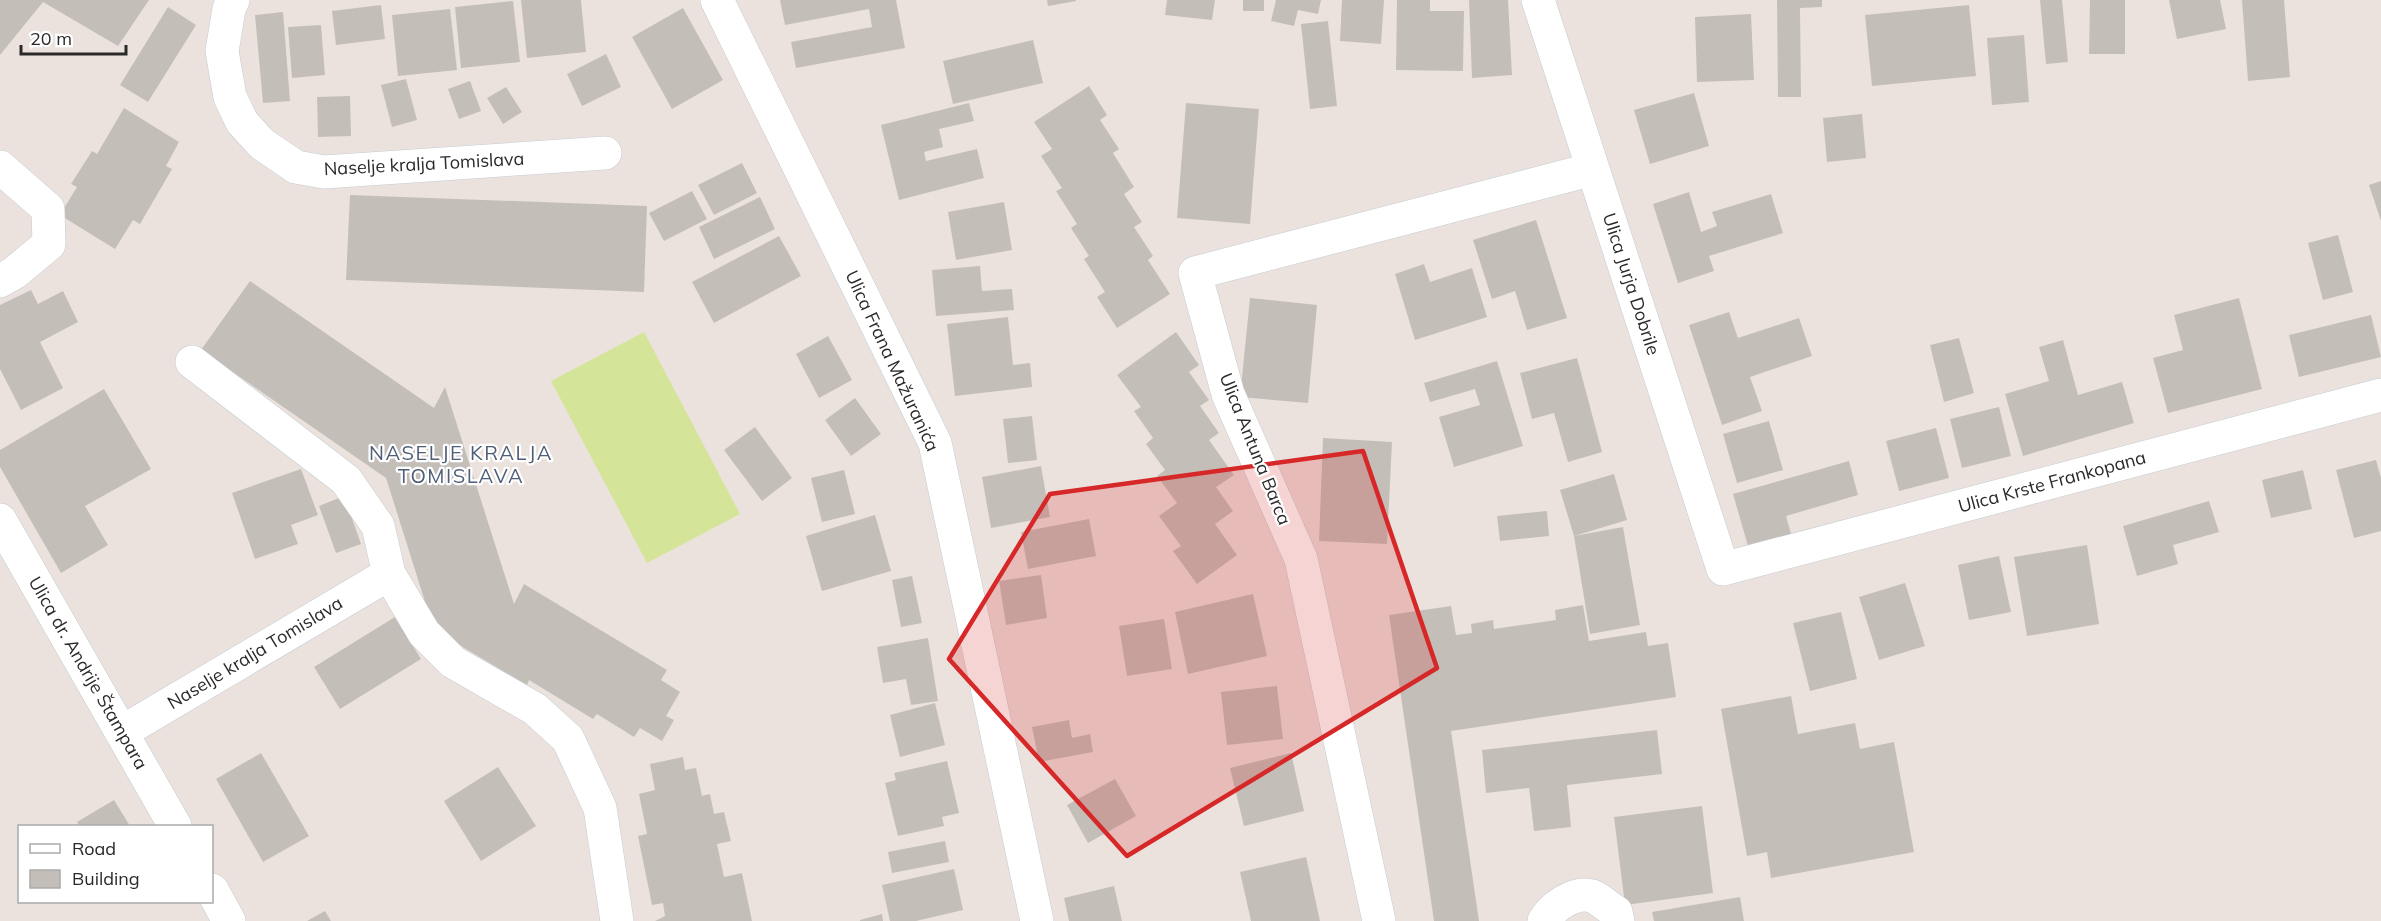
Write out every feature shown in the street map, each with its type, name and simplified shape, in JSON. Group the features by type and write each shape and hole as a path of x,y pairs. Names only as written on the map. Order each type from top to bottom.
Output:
{"street":[{"name":"Naselje kralja Tomislava","path":"233,0 229,9 222,51 230,97 242,122 262,144 296,167 324,172 605,153"},
{"name":"Ulica Frana Mažuranića","path":"717,0 935,443 1037,921"},
{"name":"Ulica Jurja Dobrile","path":"1538,0 1724,569"},
{"path":"0,167 48,209 49,244 14,273 0,281"},
{"name":"Ulica Antuna Barca","path":"1379,921 1301,560 1228,394 1195,273 1593,169"},
{"path":"192,362 346,480 378,526 389,574 424,633 453,662 535,709 568,739 600,808 617,921"},
{"name":"Ulica Krste Frankopana","path":"1724,569 2381,395"},
{"name":"Ulica dr. Andrije Štampara","path":"0,520 174,825"},
{"name":"Naselje kralja Tomislava","path":"122,732 389,574"},
{"path":"213,892 229,921"},
{"path":"1544,921 1550,911 1568,899 1591,896 1616,912 1618,921"}],"highlighted area":[{"path":"1363,451 1437,668 1127,856 949,659 1050,494"}],"green space":[{"path":"644,332 740,514 647,563 551,381"}],"building":[{"path":"0,0 149,0 118,46 43,2 0,55"},
{"path":"521,0 581,0 586,52 527,58"},
{"path":"780,0 896,0 905,48 796,68 791,42 872,27 869,9 785,25"},
{"path":"1047,0 1076,0 1076,1 1048,6"},
{"path":"1167,0 1215,0 1212,20 1165,15"},
{"path":"1243,0 1264,0 1264,11 1243,11"},
{"path":"1276,0 1321,0 1318,14 1298,10 1294,26 1271,21"},
{"path":"1342,0 1384,0 1381,44 1340,41"},
{"path":"1397,0 1430,0 1430,11 1464,11 1463,71 1396,70"},
{"path":"1469,0 1508,0 1512,75 1472,78"},
{"path":"1777,0 1822,0 1822,7 1800,8 1801,97 1778,97"},
{"path":"2040,0 2062,0 2068,62 2046,64"},
{"path":"2090,0 2125,0 2125,54 2089,54"},
{"path":"2169,0 2220,0 2226,29 2177,39"},
{"path":"2242,0 2284,0 2290,77 2248,81"},
{"path":"513,1 520,62 461,68 455,7"},
{"path":"381,5 385,39 336,45 332,11"},
{"path":"1969,5 1976,76 1872,86 1865,15"},
{"path":"168,7 196,25 148,102 120,85"},
{"path":"683,8 723,80 672,109 632,37"},
{"path":"450,9 457,70 398,76 392,15"},
{"path":"283,12 290,101 263,103 255,15"},
{"path":"1751,14 1754,80 1697,82 1695,17"},
{"path":"1328,21 1337,106 1310,109 1301,24"},
{"path":"321,25 325,75 292,78 288,27"},
{"path":"2024,35 2029,102 1992,105 1987,38"},
{"path":"1033,40 1043,83 953,104 943,61"},
{"path":"606,54 621,87 582,106 567,74"},
{"path":"406,79 417,120 392,127 381,85"},
{"path":"470,81 481,111 459,119 448,89"},
{"path":"1089,86 1107,115 1100,120 1119,149 1113,153 1134,187 1124,194 1142,222 1134,227 1153,256 1148,260 1170,294 1117,328 1097,297 1105,292 1084,259 1089,256 1071,228 1077,224 1056,191 1062,188 1041,156 1052,149 1034,122"},
{"path":"506,87 522,112 503,124 487,98"},
{"path":"1694,93 1709,146 1650,164 1634,110"},
{"path":"350,96 351,136 318,137 317,97"},
{"path":"969,103 974,121 939,129 943,147 924,152 926,161 977,149 984,178 899,200 881,125"},
{"path":"1186,103 1259,109 1250,224 1177,218"},
{"path":"124,108 179,142 166,166 172,169 140,224 133,220 115,249 60,215 77,187 71,184 92,151 97,154"},
{"path":"1862,114 1866,158 1827,162 1823,118"},
{"path":"742,163 757,193 714,215 698,185"},
{"path":"2381,181 2381,221 2369,185"},
{"path":"692,191 707,219 664,241 649,213"},
{"path":"1689,192 1701,232 1717,226 1712,212 1771,194 1783,233 1709,256 1714,271 1678,283 1653,204"},
{"path":"350,195 647,206 644,292 346,280"},
{"path":"760,197 775,229 714,259 699,227"},
{"path":"1004,202 1012,250 956,260 948,212"},
{"path":"1536,220 1567,318 1527,330 1515,291 1492,299 1473,240"},
{"path":"2338,235 2353,292 2323,300 2308,243"},
{"path":"779,236 801,276 714,323 692,282"},
{"path":"1424,264 1430,282 1472,268 1487,317 1415,340 1395,274"},
{"path":"980,266 982,291 1012,289 1014,310 936,316 932,270"},
{"path":"250,281 434,408 445,387 514,604 524,584 667,670 661,680 680,692 666,716 674,720 662,741 640,728 634,737 597,714 593,719 529,680 527,685 434,630 386,478 201,350"},
{"path":"31,290 38,304 63,291 78,322 40,342 63,388 21,410 0,369 0,305"},
{"path":"1250,298 1317,305 1308,403 1240,397"},
{"path":"2239,298 2262,389 2168,413 2153,358 2183,350 2174,315"},
{"path":"1729,312 1738,338 1799,318 1812,356 1750,377 1762,411 1722,425 1689,325"},
{"path":"2371,315 2381,357 2299,377 2289,335"},
{"path":"1008,317 1013,365 1030,363 1032,387 955,396 947,324"},
{"path":"1176,332 1199,365 1189,372 1209,400 1200,406 1219,433 1209,440 1234,475 1216,487 1233,511 1215,524 1237,555 1197,584 1173,551 1181,546 1159,516 1177,503 1157,476 1165,470 1146,444 1153,438 1134,411 1141,407 1117,375"},
{"path":"828,336 852,380 819,398 796,354"},
{"path":"1959,338 1974,393 1944,402 1930,345"},
{"path":"2063,340 2078,395 2122,382 2134,423 2023,456 2005,394 2049,381 2039,347"},
{"path":"1577,358 1602,452 1568,462 1554,413 1532,419 1520,373"},
{"path":"1497,361 1523,446 1454,467 1439,417 1480,405 1475,389 1430,402 1424,383"},
{"path":"104,389 151,469 85,506 108,545 61,573 0,467 0,450"},
{"path":"855,398 881,434 851,456 825,420"},
{"path":"1999,407 2011,456 1962,468 1950,419"},
{"path":"1032,416 1037,460 1008,463 1003,419"},
{"path":"1769,421 1783,470 1737,483 1723,434"},
{"path":"755,427 792,478 762,501 724,450"},
{"path":"1936,428 1949,478 1899,491 1886,441"},
{"path":"1323,438 1392,442 1387,544 1319,541"},
{"path":"2376,460 2381,478 2381,531 2354,538 2336,470"},
{"path":"1849,461 1858,495 1786,516 1791,534 1748,546 1733,494"},
{"path":"1041,466 1050,517 991,528 982,477"},
{"path":"301,469 318,515 291,525 298,544 255,559 232,493"},
{"path":"844,470 855,514 822,522 811,478"},
{"path":"2303,470 2312,509 2271,518 2262,480"},
{"path":"1614,474 1627,520 1574,536 1560,490"},
{"path":"344,496 361,544 336,553 319,506"},
{"path":"2209,501 2219,532 2173,545 2178,564 2137,576 2123,526"},
{"path":"1547,511 1549,536 1500,541 1497,516"},
{"path":"875,515 891,571 822,591 806,536"},
{"path":"1089,519 1096,556 1028,569 1021,532"},
{"path":"1623,527 1640,625 1590,634 1574,536"},
{"path":"2087,545 2099,624 2027,636 2014,557"},
{"path":"1999,556 2011,612 1969,620 1958,565"},
{"path":"1041,575 1047,618 1006,625 999,581"},
{"path":"912,576 922,623 901,627 892,580"},
{"path":"1905,583 1925,646 1879,660 1859,597"},
{"path":"1253,594 1267,656 1188,674 1175,612"},
{"path":"1583,605 1589,641 1646,632 1648,646 1668,643 1676,697 1451,731 1479,921 1434,921 1389,615 1451,606 1456,635 1472,633 1471,624 1493,620 1494,629 1556,620 1555,610"},
{"path":"1841,612 1857,679 1810,691 1793,623"},
{"path":"395,617 421,659 340,709 314,667"},
{"path":"1164,619 1172,669 1127,676 1119,626"},
{"path":"928,638 938,701 911,705 906,679 883,683 877,647"},
{"path":"1277,686 1283,739 1227,745 1221,692"},
{"path":"1791,696 1798,734 1855,723 1860,749 1894,742 1914,852 1771,878 1767,852 1747,856 1721,709"},
{"path":"935,703 945,745 900,757 890,715"},
{"path":"1069,720 1072,738 1090,734 1093,752 1039,762 1032,727"},
{"path":"1657,730 1662,774 1567,785 1571,827 1534,831 1529,788 1486,793 1482,750"},
{"path":"261,753 309,836 263,862 216,779"},
{"path":"1291,753 1304,811 1244,826 1230,768"},
{"path":"683,757 685,770 696,768 702,796 710,794 714,814 724,812 731,841 717,844 724,877 742,873 752,921 655,921 665,916 663,903 652,905 638,836 647,834 639,794 655,790 650,764"},
{"path":"947,761 959,813 942,817 944,826 898,836 885,783 896,780 894,773"},
{"path":"498,767 536,826 481,861 444,801"},
{"path":"1115,779 1136,816 1088,843 1067,805"},
{"path":"114,800 129,825 78,825 77,822"},
{"path":"1702,806 1713,893 1625,905 1614,817"},
{"path":"945,841 949,862 892,873 888,852"},
{"path":"1306,857 1320,921 1251,921 1240,872"},
{"path":"954,869 963,910 916,921 890,921 882,885"},
{"path":"1114,886 1122,921 1069,921 1064,898"},
{"path":"1740,897 1744,921 1654,921 1652,912"},
{"path":"325,911 331,921 307,921"},
{"path":"882,914 883,921 860,921 860,920"}],"district":[{"name":"NASELJE KRALJA TOMISLAVA","path":"461,464"}]}
